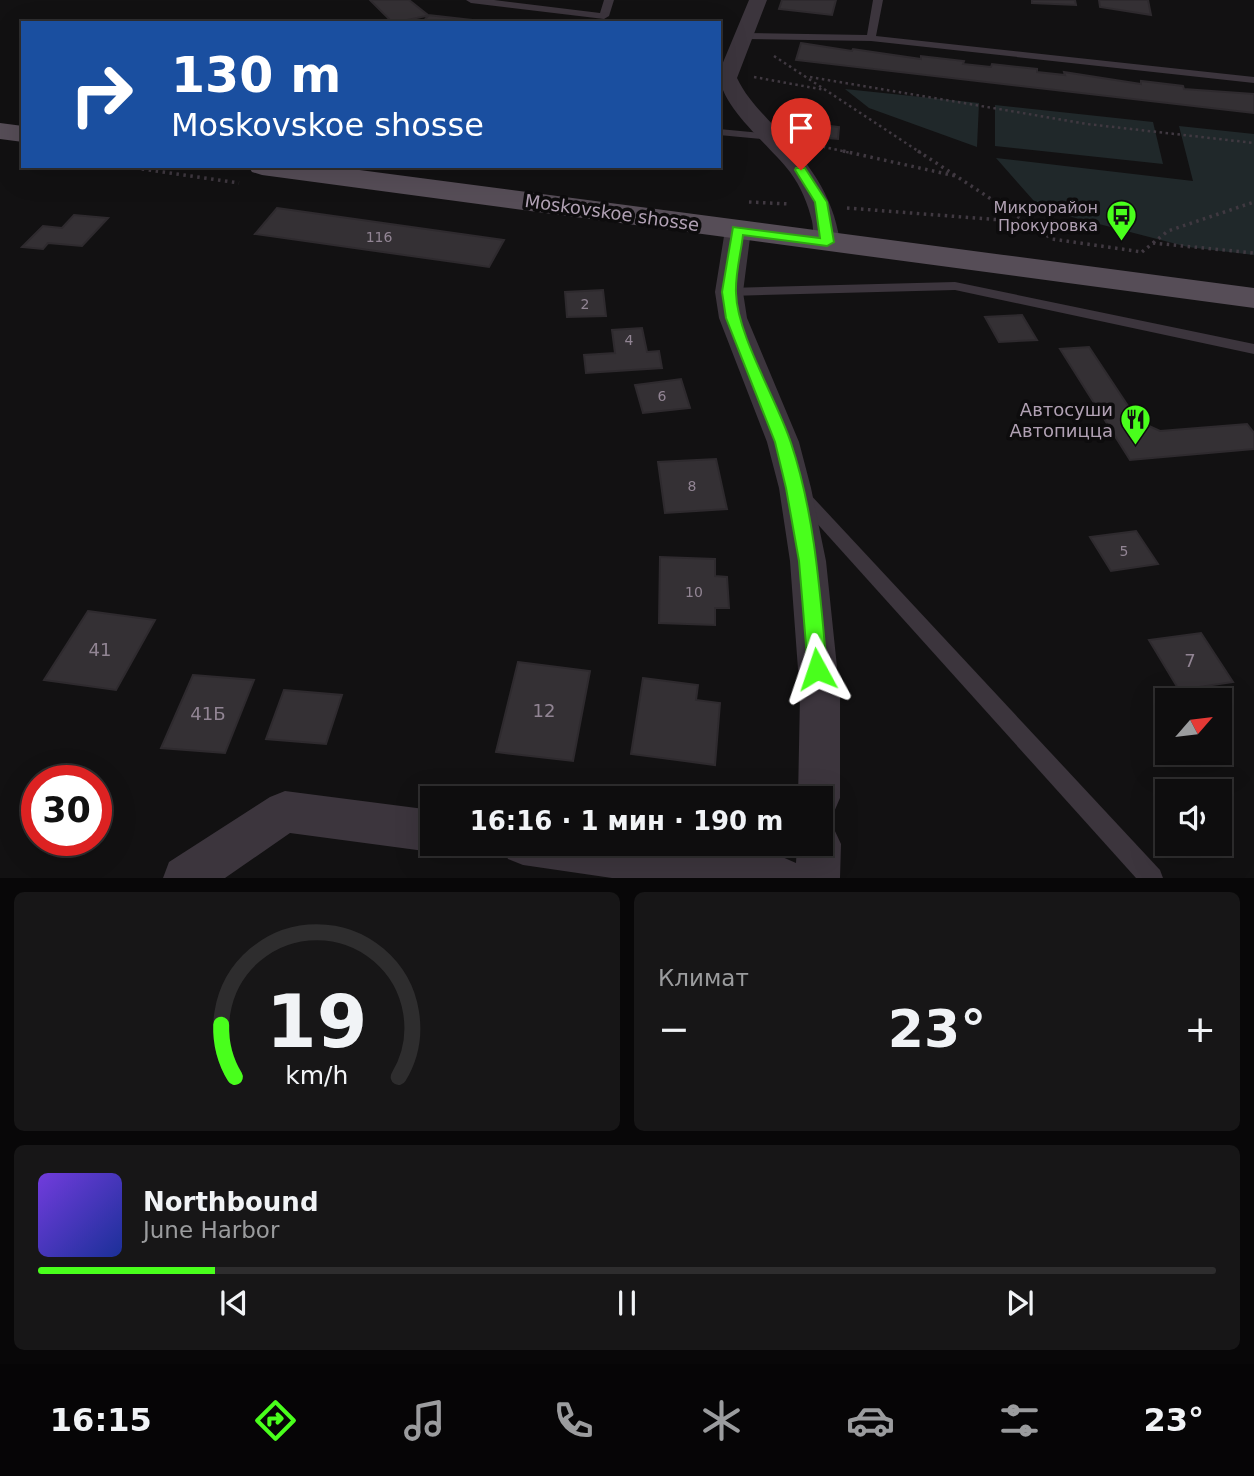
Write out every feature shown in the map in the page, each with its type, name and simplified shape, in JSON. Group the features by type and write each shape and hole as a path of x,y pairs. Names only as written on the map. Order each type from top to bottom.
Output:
{"main road":[{"path":"0,115 21,118"},
{"path":"0,131 21,134"},
{"name":"Moskovskoe shosse","path":"281,168 1147,254 1254,280"},
{"name":"Moskovskoe shosse","path":"408,168 825,224 953,272 1254,298"}],"street":[{"path":"758,0 727,78 734,96 810,182 825,224"},
{"path":"737,215 729,292 733,318 783,442 808,561 819,682 819,786"},
{"path":"185,877 285,812 420,829"},
{"path":"616,856 780,877"},
{"path":"818,877 819,856"}],"lane":[{"path":"471,0 604,16 609,0"},
{"path":"871,38 878,0"},
{"path":"744,36 871,38 1254,80"},
{"path":"721,132 772,137"},
{"path":"729,292 953,272 1254,349"},
{"path":"794,488 1152,877"}],"path":[{"path":"744,36 1052,239 1147,254 1254,253"},
{"path":"729,72 828,91"},
{"path":"806,76 1002,110 1205,139 1254,143"},
{"path":"772,137 853,151 959,177"},
{"path":"1147,254 1168,231 1254,202"},
{"path":"737,215 825,224 1027,222"}],"shaded area":[{"path":"845,89 979,103 977,147 869,108"},
{"path":"995,105 1153,122 1163,164 995,146"},
{"path":"1179,126 1254,134 1254,255 1188,247 1041,209 996,158 1193,181"}],"building":[{"path":"370,0 409,0 428,15 481,21 424,21 426,16 391,21"},
{"path":"782,0 836,0 832,15 779,9"},
{"path":"1032,0 1075,0 1076,5 1032,3"},
{"path":"1099,0 1148,0 1151,15 1100,7"},
{"path":"801,43 921,59 921,56 964,61 963,64 991,67 992,64 1141,84 1141,81 1183,86 1184,89 1254,94 1254,113 796,60"},
{"path":"807,123 839,127 838,139 805,136"},
{"path":"277,208 504,240 489,267 255,234"},
{"path":"74,215 108,218 82,246 48,243 43,249 22,247 43,226 62,228"},
{"path":"603,290 606,316 567,317 565,292"},
{"path":"1022,315 1037,340 999,342 985,317"},
{"path":"642,328 647,352 659,351 662,368 586,373 584,355 615,353 612,330"},
{"path":"1089,347 1138,421 1160,431 1247,424 1254,433 1254,449 1130,460 1060,349"},
{"path":"681,379 690,408 643,413 635,385"},
{"path":"716,459 727,509 665,513 658,462"},
{"path":"1136,531 1158,564 1111,571 1090,537"},
{"path":"660,557 715,559 715,576 727,577 729,608 715,608 715,625 659,623"},
{"path":"88,611 155,620 116,690 44,680"},
{"path":"1201,633 1233,682 1178,688 1149,640"},
{"path":"518,662 590,671 573,761 496,752"},
{"path":"193,675 254,680 225,753 161,748"},
{"path":"643,678 698,685 696,700 720,703 715,765 631,754"},
{"path":"284,690 342,695 326,744 266,739"}],"place":[{"name":"Микрорайон Прокуровка","path":"1121,243"},
{"name":"Автосуши Автопицца","path":"1136,447"}],"route":[{"path":"801,170 821,202 827,242 738,230 729,292 733,318 783,442 794,488 808,561 817,669"}]}
